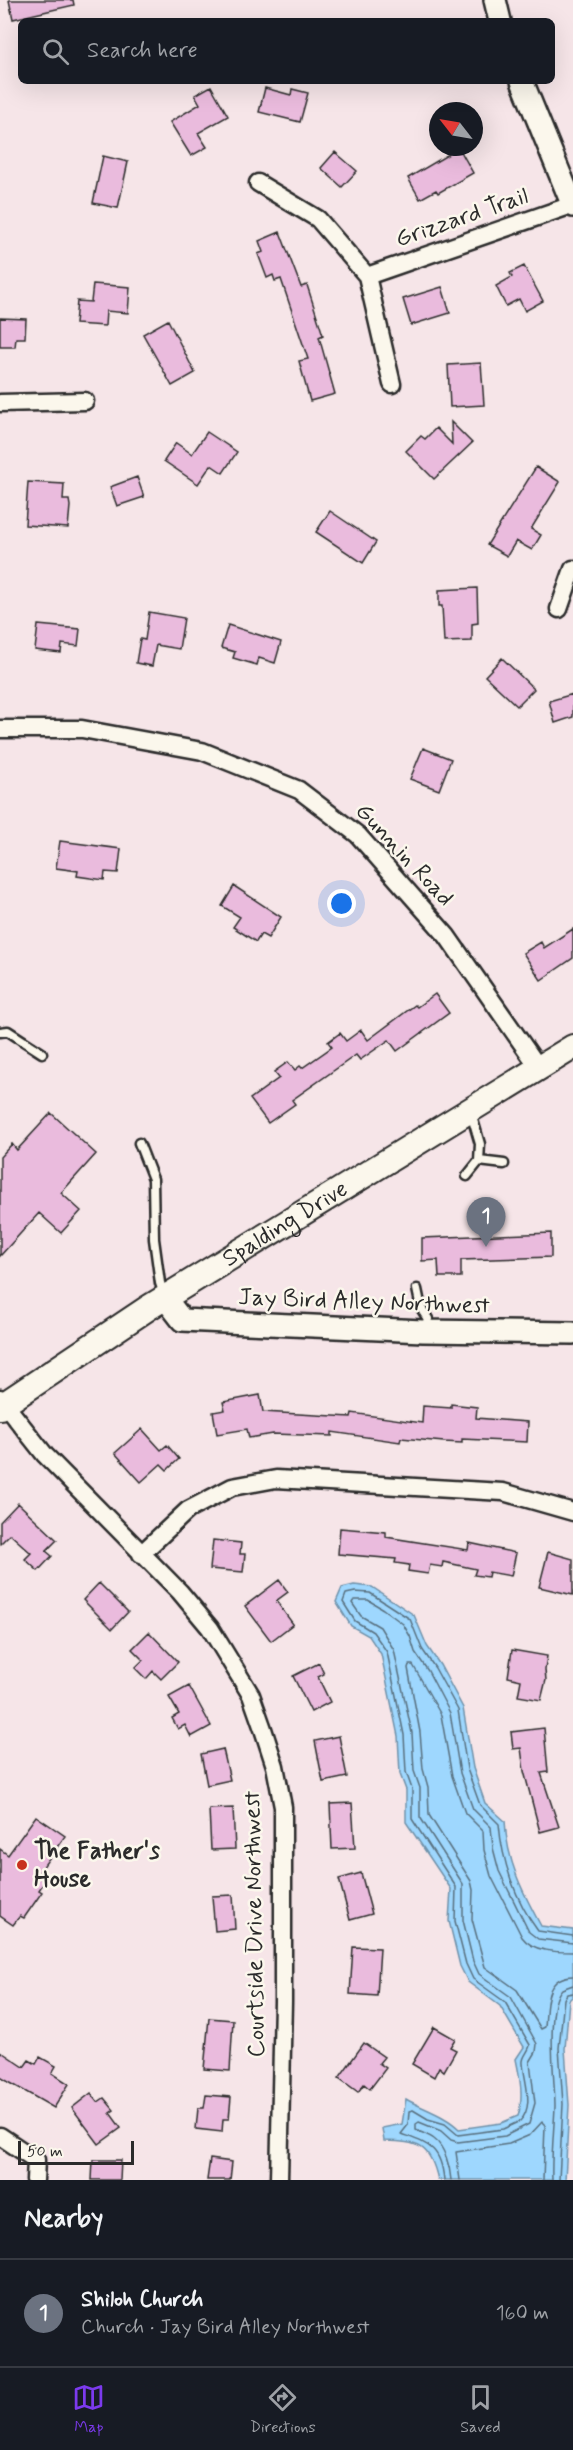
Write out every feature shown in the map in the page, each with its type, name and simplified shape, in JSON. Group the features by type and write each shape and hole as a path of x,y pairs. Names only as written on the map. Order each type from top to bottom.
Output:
{"main road":[{"name":"Spalding Drive","path":"1,1403 165,1298 573,1047"}],"street":[{"path":"495,0 499,18"},
{"path":"523,84 573,206"},
{"path":"258,183 318,219 367,276 392,384"},
{"name":"Grizzard Trail","path":"367,276 573,206"},
{"path":"0,404 85,401"},
{"path":"559,609 573,569"},
{"name":"Gunnin Road","path":"0,729 82,729 202,751 299,790 358,835 447,936 538,1068"},
{"name":"Jay Bird Alley Northwest","path":"165,1298 182,1320 423,1331 573,1333"},
{"name":"Courtside Drive Northwest","path":"1,1403 45,1455 180,1593 210,1628 251,1695 275,1766 283,1807 283,2002 279,2180"},
{"path":"141,1554 188,1510 232,1487 276,1479 503,1492 573,1512"},
{"path":"0,2136 36,2160 35,2180"}],"lane":[{"path":"0,1032 8,1031 42,1053"},
{"path":"467,1176 479,1161 480,1144 470,1110"},
{"path":"139,1143 153,1179 153,1239 160,1283 165,1298"},
{"path":"479,1161 504,1164"},
{"path":"417,1289 421,1308 428,1319 423,1331"}],"water":[{"path":"354,1585 372,1587 414,1615 427,1646 463,1708 473,1768 485,1803 505,1821 512,1863 528,1901 541,1926 573,1930 573,1996 569,2000 565,2049 569,2105 565,2180 438,2180 431,2159 421,2147 406,2142 384,2141 382,2128 402,2124 406,2099 441,2116 459,2129 501,2123 518,2116 521,2095 516,2059 524,2047 500,2006 468,1982 460,1966 449,1921 451,1889 406,1822 406,1790 400,1774 398,1736 381,1654 369,1636 351,1626 336,1602 342,1588"}],"building":[{"path":"9,0 73,0 74,5 13,19"},
{"path":"211,86 228,116 198,133 207,147 191,156 170,122 200,104 195,95"},
{"path":"265,88 291,95 292,89 308,93 300,122 259,112"},
{"path":"335,152 357,171 342,187 321,168"},
{"path":"103,156 128,162 118,208 93,203"},
{"path":"445,156 463,156 473,173 438,193 436,190 420,199 408,178"},
{"path":"280,232 301,287 307,285 323,335 319,337 335,394 310,401 299,361 308,359 281,279 275,281 273,275 267,278 258,254 263,252 259,241"},
{"path":"524,266 543,301 525,311 519,299 506,306 496,286 512,277 510,273"},
{"path":"93,284 130,287 128,313 106,311 105,326 75,324 77,301 91,302"},
{"path":"442,287 450,313 411,325 403,299"},
{"path":"0,318 26,319 25,338 16,338 15,347 0,347"},
{"path":"168,320 195,373 172,386 143,334"},
{"path":"481,363 484,405 450,407 448,365"},
{"path":"451,422 472,443 434,479 406,451 421,436 425,439 436,428 452,444"},
{"path":"207,432 237,452 223,473 211,465 198,484 164,461 176,443 192,454"},
{"path":"536,467 560,482 531,529 541,535 532,550 516,541 507,556 487,545"},
{"path":"137,477 144,497 117,506 110,487"},
{"path":"28,482 64,484 63,500 69,500 70,506 68,528 25,525"},
{"path":"330,511 376,542 363,563 316,532"},
{"path":"477,588 478,623 472,624 472,641 444,642 439,590"},
{"path":"149,612 184,618 179,649 156,645 152,666 136,663 140,639 145,640"},
{"path":"38,625 80,629 78,646 62,644 61,653 35,650"},
{"path":"228,625 281,642 275,663 259,658 257,665 233,658 235,652 221,648"},
{"path":"502,658 534,689 517,706 485,676"},
{"path":"573,694 573,717 555,723 549,701"},
{"path":"423,748 451,759 439,790 410,779"},
{"path":"60,841 121,849 118,873 105,872 104,880 77,876 78,871 56,868"},
{"path":"234,886 281,917 268,938 261,934 256,942 233,927 240,917 222,906"},
{"path":"573,929 573,958 541,980 523,953 541,942 544,948"},
{"path":"435,994 449,1013 397,1051 389,1040 360,1060 356,1055 292,1100 295,1104 268,1123 250,1099 279,1078 274,1072 288,1062 295,1070 300,1066 302,1068 332,1047 328,1042 340,1033 346,1041 361,1030 368,1040 415,1005 417,1007"},
{"path":"51,1113 96,1154 61,1193 81,1211 61,1233 39,1213 0,1256 0,1157 12,1144 17,1150"},
{"path":"551,1233 551,1257 461,1260 461,1277 439,1277 438,1260 422,1261 422,1238"},
{"path":"260,1395 263,1412 351,1417 352,1413 422,1423 423,1406 451,1408 451,1404 477,1407 476,1418 528,1422 527,1442 462,1439 462,1443 401,1438 400,1442 332,1432 332,1436 273,1434 249,1438 247,1429 217,1434 213,1412 225,1410 223,1402"},
{"path":"142,1429 161,1450 167,1445 179,1459 167,1470 161,1464 141,1482 115,1453"},
{"path":"18,1503 57,1540 46,1551 52,1556 38,1571 25,1559 31,1553 10,1534 0,1544 0,1522"},
{"path":"340,1528 386,1532 386,1537 468,1550 469,1543 516,1553 511,1576 489,1572 488,1577 474,1575 476,1569 443,1562 442,1567 430,1565 428,1574 408,1571 409,1565 395,1563 396,1559 338,1554"},
{"path":"213,1540 241,1543 240,1554 245,1554 243,1572 210,1569"},
{"path":"548,1552 573,1559 573,1595 539,1587"},
{"path":"279,1580 288,1592 276,1601 293,1624 271,1641 245,1606"},
{"path":"99,1583 128,1612 112,1629 83,1600"},
{"path":"149,1632 178,1662 161,1679 153,1671 146,1679 135,1668 143,1660 132,1649"},
{"path":"512,1650 547,1656 546,1680 541,1700 518,1696 521,1680 508,1677"},
{"path":"319,1663 324,1674 318,1677 330,1702 311,1712 293,1676"},
{"path":"189,1686 211,1726 191,1737 185,1725 178,1729 172,1718 179,1714 169,1697"},
{"path":"544,1728 548,1772 541,1773 559,1827 540,1832 524,1771 521,1748 513,1749 511,1732"},
{"path":"339,1736 347,1777 323,1782 315,1741"},
{"path":"223,1749 230,1780 207,1785 201,1754"},
{"path":"352,1803 355,1848 332,1849 330,1804"},
{"path":"233,1808 235,1849 211,1850 209,1809"},
{"name":"The Father's House","path":"36,1816 65,1836 37,1875 45,1881 39,1890 42,1892 24,1918 20,1916 13,1925 0,1916 0,1849 8,1855"},
{"path":"361,1873 372,1914 350,1920 339,1879"},
{"path":"233,1895 235,1929 215,1931 212,1896"},
{"path":"353,1947 380,1948 377,1996 350,1994"},
{"path":"209,2018 233,2020 230,2071 204,2069"},
{"path":"434,2027 455,2039 450,2047 456,2050 444,2071 439,2067 434,2077 412,2064"},
{"path":"364,2043 384,2057 379,2063 386,2068 370,2089 364,2084 358,2092 339,2078"},
{"path":"0,2051 24,2067 29,2060 36,2064 40,2057 56,2066 52,2073 69,2084 54,2108 0,2077"},
{"path":"91,2093 98,2102 104,2098 114,2110 110,2113 121,2128 99,2144 72,2108"},
{"path":"206,2095 231,2097 229,2119 223,2119 222,2132 196,2129 198,2108 204,2108"},
{"path":"210,2159 232,2162 230,2180 207,2180"},
{"path":"93,2160 121,2160 120,2180 92,2180"}],"place":[{"name":"Shiloh Church","path":"486,1247"},
{"name":"The Father's House","path":"22,1865"}]}
